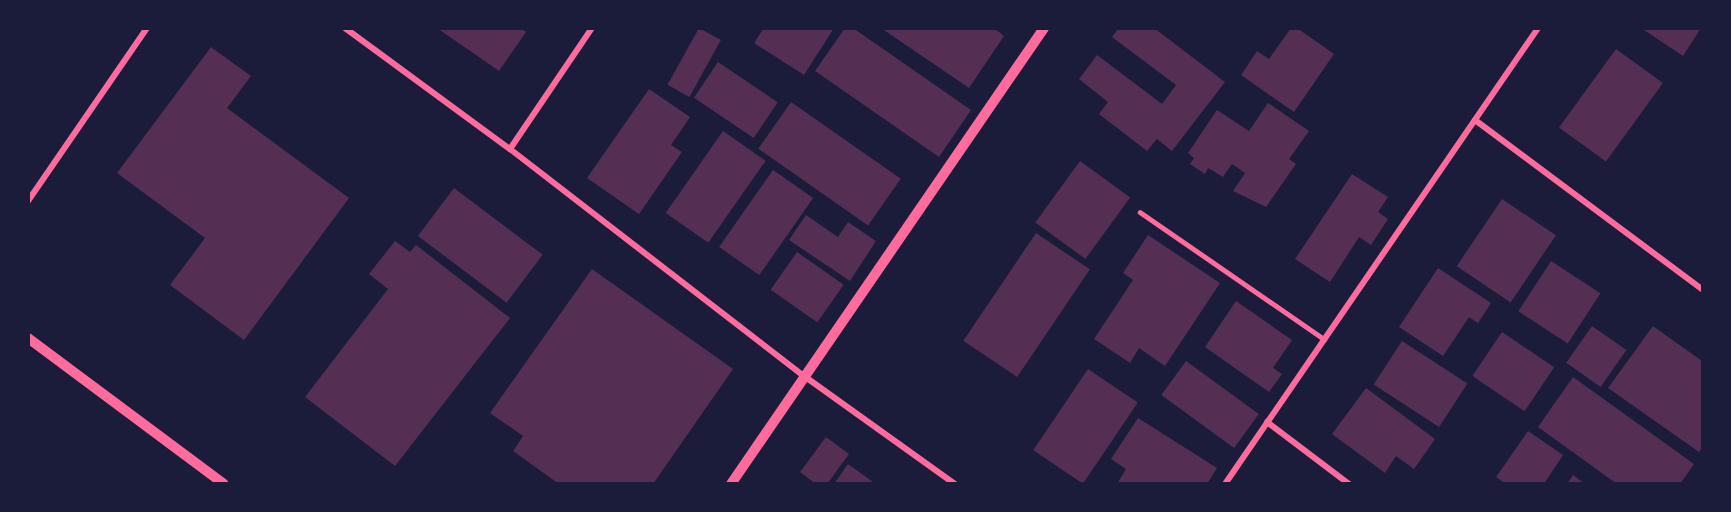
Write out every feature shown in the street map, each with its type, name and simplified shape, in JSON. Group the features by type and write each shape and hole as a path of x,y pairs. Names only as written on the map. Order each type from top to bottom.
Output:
{"street":[{"path":"28,201 147,28"},
{"path":"345,28 510,148 804,376 955,483"},
{"path":"510,148 592,28"},
{"path":"731,483 1044,28"},
{"path":"1225,483 1538,28"},
{"path":"1475,120 1702,289"},
{"path":"28,338 224,483"},
{"path":"1268,422 1349,483"}],"lane":[{"path":"1140,212 1324,339"}],"building":[{"path":"437,28 521,28 526,32 499,71"},
{"path":"699,28 721,40 689,97 667,85"},
{"path":"764,28 834,28 804,75 754,43"},
{"path":"845,28 853,28 971,110 939,157 815,71"},
{"path":"881,28 994,28 1004,36 969,88"},
{"path":"1119,28 1154,28 1225,82 1172,151 1157,139 1147,151 1099,114 1108,102 1079,79 1097,55 1162,104 1176,85 1112,37"},
{"path":"1291,28 1297,28 1334,54 1294,112 1241,75 1257,51 1269,59"},
{"path":"1641,28 1701,28 1683,56"},
{"path":"211,47 251,76 227,108 349,198 244,340 170,285 205,238 117,173"},
{"path":"1616,49 1663,83 1606,162 1559,127"},
{"path":"718,62 778,102 754,138 694,98"},
{"path":"649,89 690,117 671,145 682,152 639,214 587,178"},
{"path":"791,102 901,179 868,226 758,149"},
{"path":"1268,103 1309,131 1289,159 1296,164 1266,207 1233,191 1245,173 1232,164 1223,177 1208,168 1205,174 1190,164 1194,158 1188,153 1217,110 1249,131"},
{"path":"723,131 766,161 708,243 666,213"},
{"path":"1080,161 1130,197 1085,259 1035,222"},
{"path":"773,170 813,198 759,275 719,247"},
{"path":"1352,174 1388,197 1378,212 1388,219 1371,245 1359,237 1330,282 1295,259"},
{"path":"454,188 543,255 507,303 418,236"},
{"path":"1502,199 1556,235 1511,302 1457,266"},
{"path":"806,215 838,237 848,222 876,241 850,281 789,240"},
{"path":"1036,233 1090,269 1017,377 963,341"},
{"path":"1148,235 1220,283 1165,366 1139,348 1130,363 1094,339 1133,280 1123,273"},
{"path":"395,241 410,252 416,245 510,318 395,466 305,397 388,289 369,274"},
{"path":"797,252 844,285 817,322 771,290"},
{"path":"1551,261 1600,293 1568,343 1518,311"},
{"path":"1438,268 1491,303 1478,323 1469,317 1443,356 1399,327"},
{"path":"592,269 733,369 653,484 559,484 513,451 523,436 490,413"},
{"path":"1236,301 1292,340 1273,368 1282,374 1269,392 1205,347"},
{"path":"1592,326 1626,350 1601,387 1566,363"},
{"path":"1653,326 1702,361 1702,448 1699,452 1608,388"},
{"path":"1502,332 1554,367 1525,411 1472,376"},
{"path":"1402,341 1467,383 1439,427 1374,385"},
{"path":"1186,361 1259,414 1234,448 1161,395"},
{"path":"1088,369 1138,403 1083,484 1033,450"},
{"path":"1573,377 1694,464 1680,484 1617,484 1538,427"},
{"path":"1366,388 1435,439 1414,469 1396,456 1385,473 1332,434"},
{"path":"1138,418 1217,468 1207,484 1117,484 1126,469 1111,459"},
{"path":"1528,431 1563,455 1544,484 1506,484 1496,477"},
{"path":"826,437 849,454 827,484 816,484 800,472"},
{"path":"848,464 876,484 834,484"},
{"path":"1573,475 1585,484 1567,484"}]}
